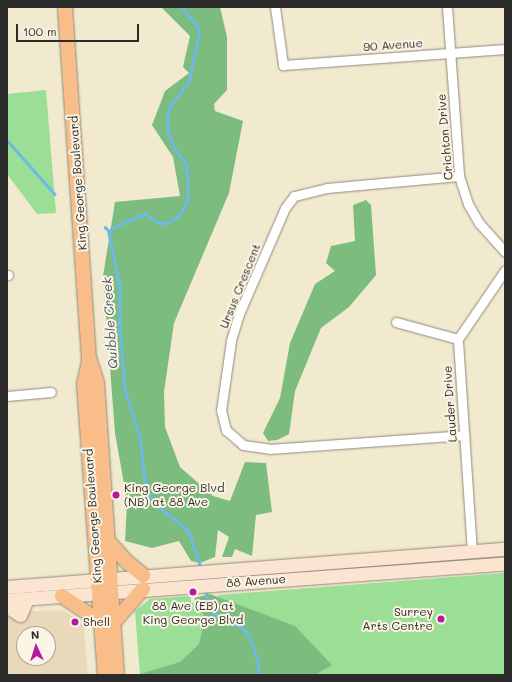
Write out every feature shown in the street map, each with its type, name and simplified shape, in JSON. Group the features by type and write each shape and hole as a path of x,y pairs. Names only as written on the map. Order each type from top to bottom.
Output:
{"main road":[{"name":"King George Boulevard","path":"64,7 89,358 97,383 108,541 104,585"},
{"name":"King George Boulevard","path":"89,358 84,384 107,622 117,675"},
{"path":"62,596 107,622 143,582 108,541"},
{"name":"88 Avenue","path":"7,587 104,585 143,582 202,571 505,549"},
{"path":"461,566 472,552"},
{"name":"88 Avenue","path":"143,582 203,584 505,563"},
{"name":"88 Avenue","path":"8,600 11,609 20,616 27,599 62,596 104,585"},
{"name":"King George Boulevard","path":"105,675 107,622"}],"street":[{"name":"90 Avenue","path":"275,7 284,65 505,49"},
{"name":"Crichton Drive","path":"447,7 458,176 468,204 479,223 505,252"},
{"name":"Ursus Crescent","path":"458,176 327,188 294,196 286,208 239,314 231,341 221,410 226,430 243,445 270,449 464,435"},
{"path":"396,322 458,339 505,270"},
{"name":"Lauder Drive","path":"458,339 472,552"},
{"path":"7,396 51,392"}],"shaded area":[{"path":"62,610 83,622 88,675 7,675 7,612"}],"green space":[{"path":"161,7 220,7 227,37 227,90 214,104 215,111 243,121 229,193 174,323 164,392 165,427 180,467 213,496 230,501 245,462 266,463 272,512 256,515 252,556 235,549 232,557 222,557 229,537 218,530 215,557 200,563 191,561 179,541 152,548 125,541 127,501 115,433 103,276 115,202 180,196 173,157 152,125 165,91 189,73 183,67 190,36"},
{"path":"46,90 56,213 37,214 7,174 7,94"},
{"path":"366,200 371,205 376,275 349,307 321,328 295,391 289,434 277,440 268,441 263,433 280,398 290,343 315,284 335,271 326,263 331,246 355,241 353,205"},
{"path":"505,573 505,675 140,675 135,611 150,599 191,596 191,603 218,601 218,595"},
{"path":"210,594 295,626 332,665 315,675 137,675 180,662 199,644 205,618 194,598"}],"waterway":[{"name":"Quibble Creek","path":"182,7 198,27 199,37 189,82 171,106 168,115 168,132 175,149 187,165 188,201 180,215 169,223 160,224 145,214 112,229 109,233 120,287 120,325 125,390 140,437 146,488 154,503 189,531 201,569"},
{"path":"7,140 55,194"},
{"name":"Quibble Creek","path":"105,227 109,231"},
{"name":"Quibble Creek","path":"205,589 213,613 244,629 250,636 259,665 258,675"}],"place":[{"name":"King George Blvd (NB) at 88 Ave","path":"116,495"},
{"name":"88 Ave (EB) at King George Blvd","path":"193,592"},
{"name":"Surrey Arts Centre","path":"441,619"},
{"name":"Shell","path":"75,622"}]}
